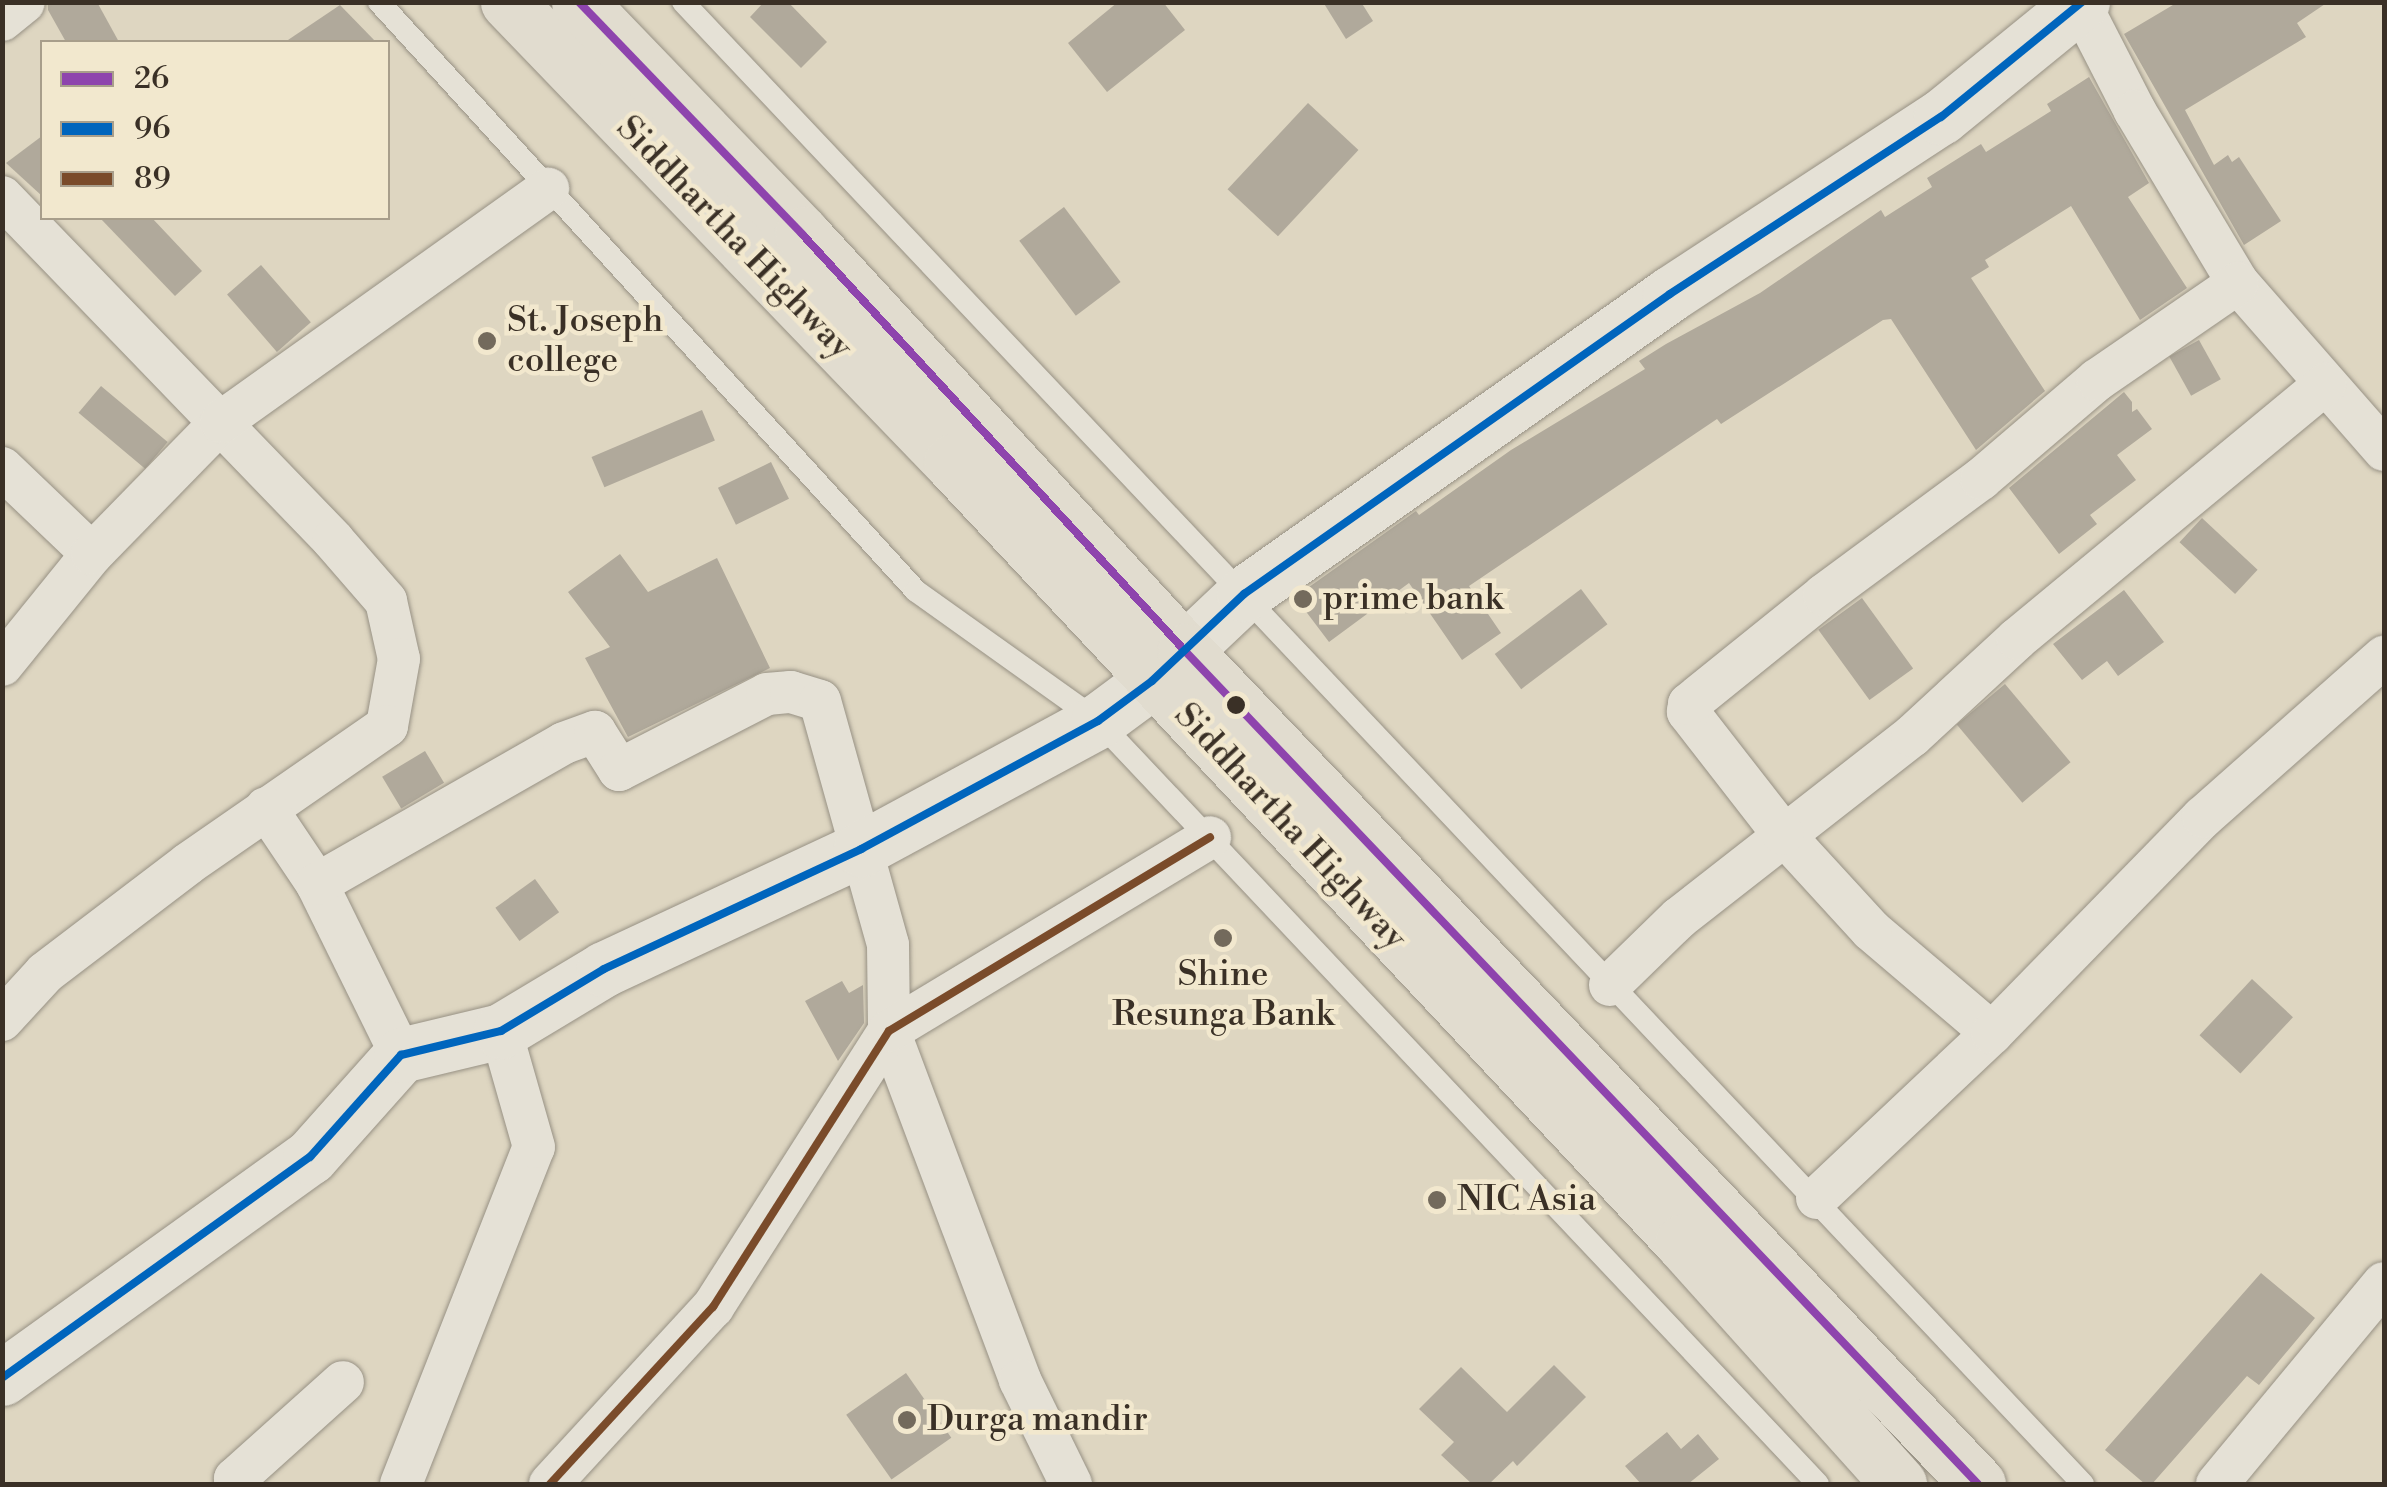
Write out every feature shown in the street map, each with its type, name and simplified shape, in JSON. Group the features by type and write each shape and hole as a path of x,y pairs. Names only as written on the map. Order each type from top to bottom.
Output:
{"highway":[{"name":"Siddhartha Highway","path":"508,2 951,462 1169,666 1978,1484"},
{"name":"Siddhartha Highway","path":"580,2 802,234 1169,666 1899,1484"}],"street":[{"path":"2,20 24,2"},
{"path":"2,1378 310,1158 401,1055 501,1032 604,969 861,849 1098,721 1169,666 1244,594 1670,294 1941,117 2081,3 2135,111 2238,283 2384,450"},
{"path":"2,665 92,554 220,422 548,189"},
{"path":"2,198 220,422 386,601 398,659 387,726 266,808 46,973 2,1020"},
{"path":"1992,1033 1871,930 1783,834 1688,712 1689,704 1824,594 1981,479 2097,380 2238,283"},
{"path":"1610,985 1679,918 1912,736 2017,639 2325,384"},
{"path":"2,468 92,554"},
{"path":"1817,1198 1992,1033 2203,818 2384,656"},
{"path":"317,884 564,743 595,732 620,770 766,694 791,692 820,700 888,945 890,1030 1020,1380 1071,1484"},
{"path":"266,808 317,884 401,1055"},
{"path":"550,1484 713,1307 890,1030 1210,838"},
{"path":"401,1484 534,1148 501,1032"},
{"path":"2216,1484 2384,1283"},
{"path":"238,1484 234,1479 343,1382"}],"lane":[{"path":"380,2 916,591 1098,721 1818,1484"},
{"path":"683,2 1610,985 1817,1198 2083,1484"}],"building":[{"path":"48,2 97,2 118,40 65,40 48,10"},
{"path":"764,2 788,2 827,42 801,68 750,17"},
{"path":"1118,2 1163,2 1185,30 1107,92 1068,43"},
{"path":"1323,2 1361,2 1373,21 1346,39"},
{"path":"2178,2 2328,2 2297,23 2306,37 2185,110 2214,165 2228,155 2232,162 2239,157 2281,221 2244,245 2124,34"},
{"path":"340,5 374,40 288,40"},
{"path":"2089,77 2149,183 2128,197 2187,288 2140,320 2071,206 1985,260 1989,267 1971,278 2045,391 1976,450 1891,319 1883,320 1721,424 1717,419 1469,586 1501,633 1462,660 1409,583 1329,642 1295,597 1416,511 1419,515 1511,450 1645,369 1639,361 1760,293 1881,210 1885,217 1932,187 1927,178 1981,144 1986,152 2051,111 2047,104"},
{"path":"1308,103 1358,150 1278,236 1228,189"},
{"path":"40,138 40,194 6,163"},
{"path":"1064,207 1121,282 1076,316 1019,241"},
{"path":"102,220 154,220 202,271 175,296"},
{"path":"261,265 311,322 277,352 227,295"},
{"path":"2199,340 2221,379 2191,396 2169,356"},
{"path":"101,386 168,442 145,469 79,413"},
{"path":"2124,392 2132,402 2132,412 2137,409 2152,429 2117,455 2136,480 2090,515 2097,524 2059,554 2009,488"},
{"path":"702,410 715,440 604,487 592,457"},
{"path":"771,462 789,499 736,525 718,488"},
{"path":"2202,518 2258,570 2235,594 2179,542"},
{"path":"620,554 648,592 717,558 770,668 628,737 585,658 610,647 568,592"},
{"path":"1581,589 1607,624 1521,689 1495,654"},
{"path":"2124,590 2164,642 2118,676 2107,661 2082,680 2053,644"},
{"path":"1862,598 1913,668 1869,700 1818,630"},
{"path":"2005,684 2071,762 2022,803 1957,724"},
{"path":"425,751 444,783 401,808 382,777"},
{"path":"535,879 559,912 519,941 495,908"},
{"path":"2252,979 2293,1017 2240,1074 2199,1035"},
{"path":"842,981 849,993 863,985 864,1023 838,1061 805,1001"},
{"path":"2261,1273 2315,1318 2259,1385 2247,1376 2152,1484 2145,1484 2105,1450"},
{"path":"1554,1365 1586,1397 1517,1466 1513,1461 1489,1484 1472,1484 1441,1455 1454,1442 1419,1409 1461,1367 1507,1412"},
{"path":"906,1373 951,1438 892,1480 846,1415"},
{"path":"1667,1432 1681,1449 1698,1434 1719,1459 1688,1484 1641,1484 1625,1466"}],"transit line":[{"name":"26","path":"579,2 802,234 1185,651 1978,1484"},
{"name":"96","path":"2,1378 310,1157 401,1055 501,1031 604,969 861,849 1098,721 1152,681 1244,594 1670,294 1941,117 2082,2"},
{"name":"89","path":"550,1484 713,1307 889,1031 1210,837"}],"place":[{"name":"St. Joseph college","path":"487,341"},
{"name":"prime bank","path":"1303,599"},
{"name":"Shine Resunga Bank","path":"1223,938"},
{"name":"NIC Asia","path":"1437,1200"},
{"name":"Durga mandir","path":"907,1420"}]}
